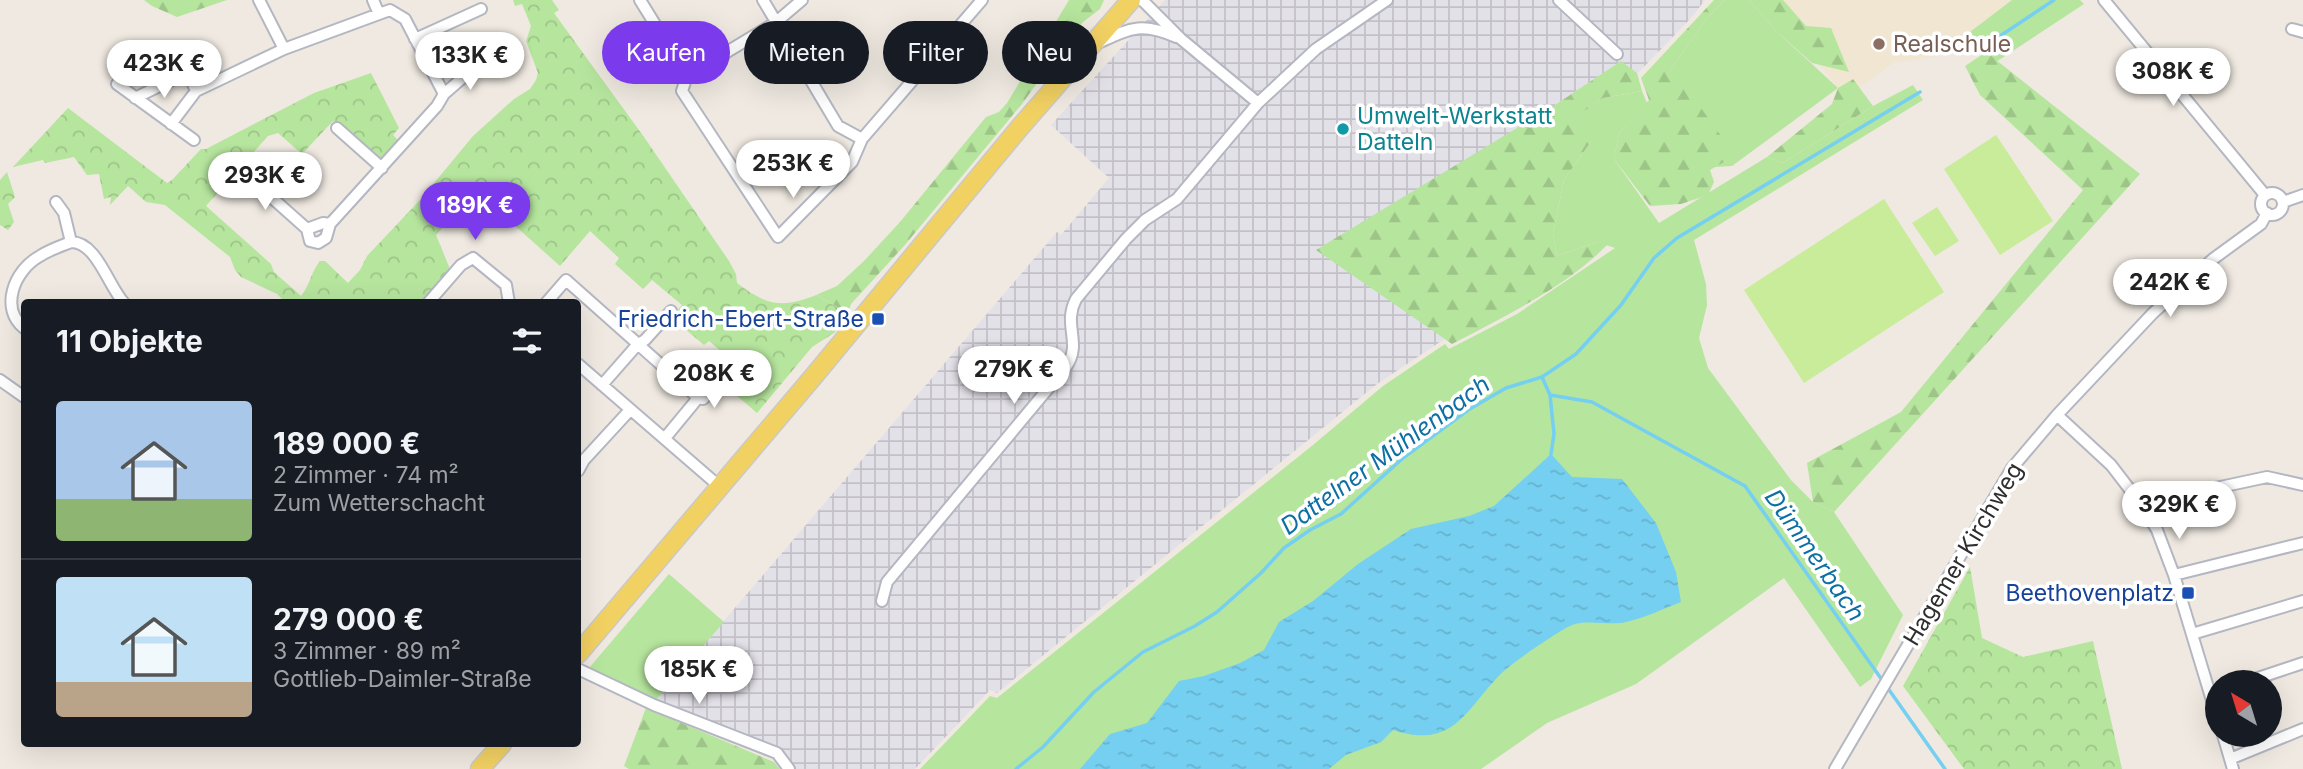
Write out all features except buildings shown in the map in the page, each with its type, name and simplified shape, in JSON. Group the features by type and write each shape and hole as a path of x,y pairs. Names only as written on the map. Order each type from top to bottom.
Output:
{"main road":[{"path":"1097,39 1131,0"},
{"path":"581,650 1058,84"},
{"path":"480,769 499,747"}],"street":[{"path":"259,0 284,50"},
{"path":"373,0 379,14"},
{"path":"640,0 653,21"},
{"path":"763,0 774,21"},
{"path":"777,21 802,0"},
{"path":"685,84 682,91 778,237 852,162 862,139 982,0"},
{"path":"1142,0 1181,39 1258,103"},
{"path":"882,601 887,582 1066,368 1073,357 1074,346 1069,321 1070,310 1076,299 1126,239 1145,219 1177,199 1258,103 1316,49 1387,0"},
{"path":"1559,0 1617,54"},
{"path":"2104,0 2265,195"},
{"path":"415,38 481,9"},
{"path":"171,124 196,91 284,50 390,10 405,19 444,94"},
{"path":"1097,43 1126,30 1141,27 1181,39"},
{"path":"181,53 196,91"},
{"path":"243,172 307,229 310,241 318,243 326,238 330,224 437,106 444,94 475,67 485,66"},
{"path":"135,98 188,72"},
{"path":"812,84 838,127 862,139"},
{"path":"117,85 194,140"},
{"path":"337,128 382,168"},
{"path":"2265,195 2276,194 2283,202"},
{"path":"2265,195 2261,205 2267,213"},
{"name":"Hagemer Kirchweg","path":"1835,769 2003,480 2056,415 2153,313 2213,259 2261,224 2267,213 2272,215 2279,211 2283,202 2303,195"},
{"path":"56,202 64,212 71,242"},
{"path":"307,229 323,223 330,224"},
{"path":"21,326 12,320 4,309 4,296 11,280 40,256 71,242 90,250 121,299"},
{"path":"431,299 461,265 473,258 506,285 508,299"},
{"path":"0,274 11,280"},
{"path":"549,299 566,280 698,398 703,399 717,384"},
{"path":"602,385 671,311"},
{"path":"581,367 719,486"},
{"path":"0,380 21,395"},
{"path":"665,438 698,398"},
{"path":"581,466 630,410"},
{"path":"2056,415 2110,466 2141,504 2157,530 2205,670"},
{"path":"2141,504 2267,477 2303,485"},
{"path":"2174,575 2303,543"},
{"path":"2192,634 2303,601"},
{"path":"2282,670 2303,663"},
{"path":"581,671 654,705 777,752 789,769"},
{"path":"2227,747 2232,764 2303,729"}],"shaded area":[{"path":"1165,0 1705,0 1639,72 1620,62 1555,105 1446,338 1377,384 997,693 990,690 915,769 792,769 781,748 656,700 1057,232 1061,235 1109,178 1051,125 1088,84 1097,84 1097,75"},
{"name":"Realschule","path":"1769,0 2012,0 1940,56 1893,63 1846,98"}],"green space":[{"path":"144,0 227,0 177,17"},
{"path":"513,0 552,0 559,10 554,13 729,261 736,274 737,283 757,296 775,303 793,302 816,295 851,315 834,333 812,347 757,413 716,378 731,360 709,341 704,345 671,317 682,305 652,280 643,289 615,264 619,258 590,231 560,266 476,191 436,235 450,269 424,299 282,299 241,277 230,257 165,205 146,202 128,186 110,205 111,197 104,199 99,174 87,175 74,157 13,167 68,108 167,183 201,149 206,149 314,93 371,73 399,128 393,135 399,141 383,157 377,157 333,121 302,154 278,133 268,136 206,206 271,264 274,272 301,296 320,261 325,261 348,283 360,270 367,256 420,200 473,136 514,99 530,89 536,80 538,73 526,41 531,26 522,4 515,6"},
{"path":"1069,0 1104,0 1100,9 1084,21 1056,21"},
{"path":"1714,0 1725,0 1709,16 1670,70 1729,147 1726,161 1710,170 1714,182 1708,195 1681,204 1650,206 1614,159 1619,133 1649,100 1641,78"},
{"path":"1725,0 1749,0 1775,30 1838,88 1732,166 1715,167 1726,161 1670,70 1709,16"},
{"path":"1749,0 1783,0 1806,26 1831,28 1849,72 1812,63 1775,30"},
{"path":"2012,0 2080,0 2084,4 1996,62 1970,32"},
{"path":"1986,52 2140,174 1834,512 1813,502 1807,463 1901,412 2083,190 1980,95 1965,66"},
{"path":"1621,61 1637,73 1642,91 1603,98 1567,123 1590,143 1564,180 1553,233 1557,256 1597,242 1609,243 1575,273 1535,299 1452,344 1316,250 1555,105"},
{"path":"1853,79 1873,106 1783,163 1767,157 1832,104 1838,88"},
{"path":"1018,84 1036,84 904,246 851,304 848,313 816,295 837,286 864,261 900,222 986,117 999,112"},
{"path":"1913,85 1923,100 1694,240 1706,284 1707,305 1699,338 1708,368 1791,480 1813,502 1834,512 1903,615 1871,679 1860,687 1784,578 1636,684 1547,723 1481,769 920,769 990,696 997,698 1383,386 1445,344 1449,349 1517,314 1615,248 1597,242 1557,256 1553,233 1564,180 1590,143 1566,123 1603,98 1642,91 1647,103 1619,133 1614,159 1659,223 1767,157 1783,163 1873,106"},
{"path":"1996,135 2053,221 2000,255 1944,169"},
{"path":"7,172 15,197 8,204 14,222 8,230 0,225 0,180"},
{"path":"1884,199 1944,292 1804,383 1744,290"},
{"path":"1937,207 1959,241 1935,256 1912,223"},
{"path":"1970,567 1982,638 2023,657 2093,641 2122,769 1964,769 1903,686"},
{"path":"669,574 724,622 656,700 589,668"},
{"path":"646,708 774,762 780,769 629,769 624,766"}],"water":[{"path":"1551,454 1572,477 1622,479 1656,523 1676,572 1681,602 1626,622 1572,625 1505,670 1469,710 1446,730 1432,735 1415,735 1393,730 1381,742 1346,755 1329,769 1080,769 1110,734 1147,723 1179,681 1204,676 1240,663 1264,650 1279,622 1313,601 1358,564 1411,529 1469,516 1494,506"}],"waterway":[{"name":"Dattelner Mühlenbach","path":"1979,50 2054,0"},
{"name":"Dattelner Mühlenbach","path":"1016,769 1043,747 1094,692 1143,652 1217,612 1261,573 1284,548 1310,530 1341,514 1403,458 1468,410 1506,388 1542,377 1576,354 1621,305 1654,258 1677,238 1920,92"},
{"name":"Dümmerbach","path":"1542,377 1550,395 1592,402 1745,486 1945,769"},
{"path":"1550,395 1554,434 1551,454"}],"place":[{"name":"Realschule","path":"1879,44"},
{"name":"Umwelt-Werkstatt Datteln","path":"1343,129"},
{"name":"Friedrich-Ebert-Straße","path":"878,319"},
{"name":"Beethovenplatz","path":"2188,593"}]}
